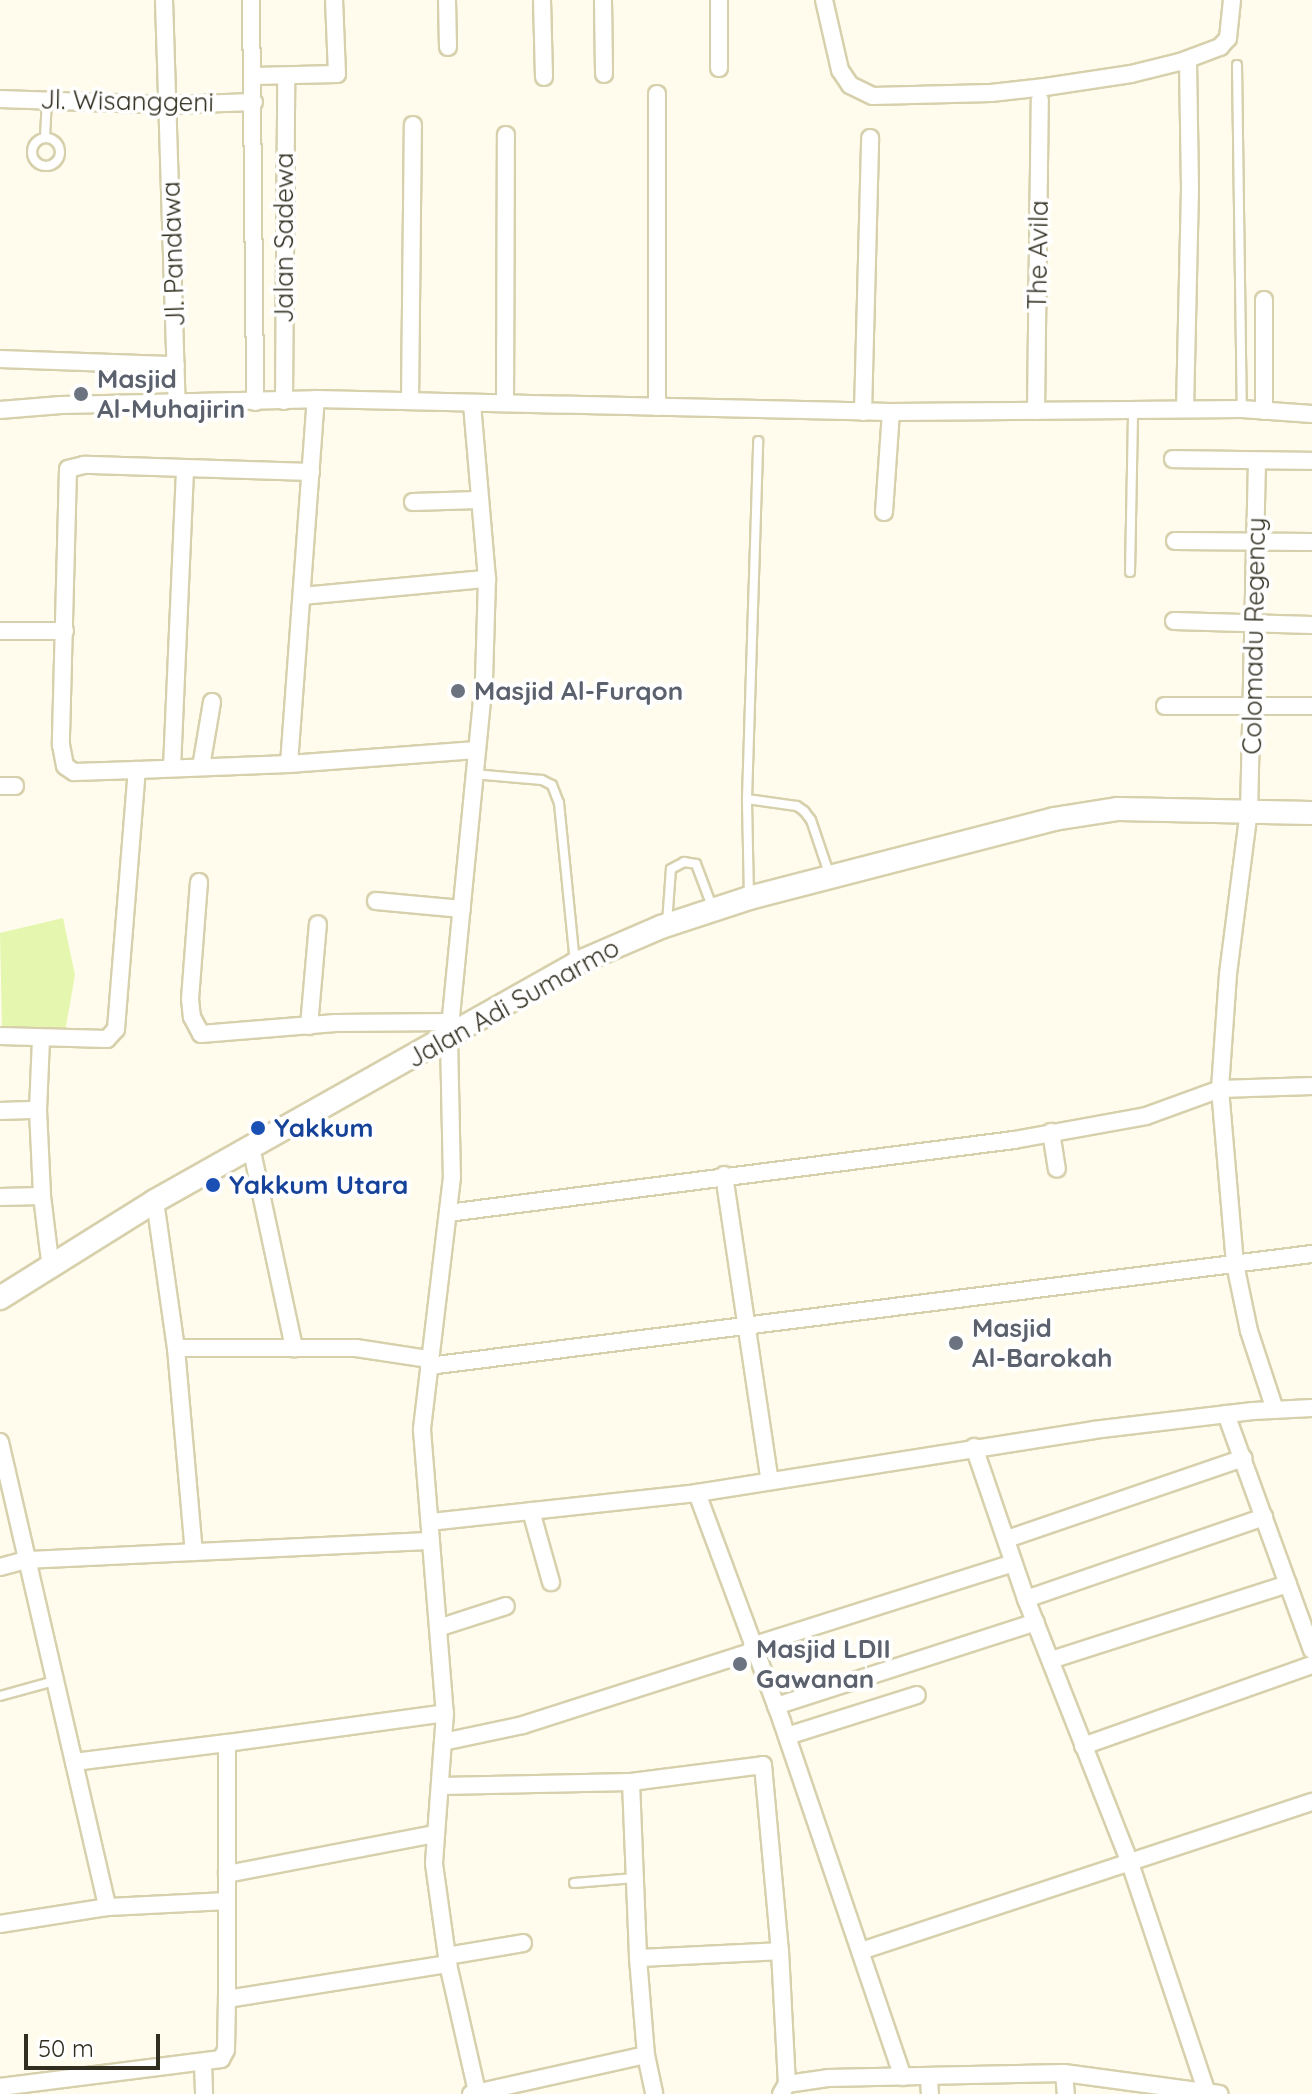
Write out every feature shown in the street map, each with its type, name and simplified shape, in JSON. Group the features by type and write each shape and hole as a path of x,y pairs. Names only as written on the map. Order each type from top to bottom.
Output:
{"main road":[{"name":"Jalan Adi Sumarmo","path":"0,1298 51,1269 155,1201 450,1030 575,964 667,925 749,898 1089,813 1179,808 1312,813"}],"street":[{"name":"Jl. Pandawa","path":"164,0 177,404"},
{"path":"251,0 255,402"},
{"path":"254,76 337,74 334,0"},
{"path":"447,0 448,47"},
{"path":"542,0 544,77"},
{"path":"603,0 604,74"},
{"path":"719,0 719,68"},
{"path":"824,0 840,70 850,85 873,96 991,93 1045,87 1131,74 1188,60 1220,47 1228,38 1232,0"},
{"path":"1185,409 1190,188 1188,60"},
{"name":"Jalan Sadewa","path":"284,401 286,76"},
{"path":"657,94 657,407"},
{"name":"Jl. Wisanggeni","path":"0,99 168,105 254,102"},
{"name":"The Avila","path":"1036,411 1040,100"},
{"path":"410,401 413,125"},
{"path":"505,403 506,135"},
{"path":"863,412 870,138"},
{"path":"254,261 283,262"},
{"path":"1264,300 1264,411"},
{"path":"255,328 283,328"},
{"path":"0,359 176,365"},
{"path":"289,764 316,399"},
{"path":"0,410 61,405 316,399 863,412 1242,409 1312,414"},
{"path":"472,404 487,579 484,680 450,1030 452,1177 422,1430 441,1627 445,1713 434,1864 448,1960 474,2093 527,2087 646,2055"},
{"path":"884,512 891,412"},
{"path":"1173,459 1312,461"},
{"name":"Colomadu Regency","path":"1257,461 1249,810 1228,974 1220,1089 1235,1264 1249,1331 1275,1410"},
{"path":"311,472 84,465 68,469 61,745 65,766 74,772 137,770 289,764 476,750"},
{"path":"172,768 185,469"},
{"path":"413,502 478,500"},
{"path":"1175,541 1312,542"},
{"path":"302,596 487,579"},
{"path":"1174,621 1312,625"},
{"path":"0,631 65,631"},
{"path":"201,767 212,702"},
{"path":"1165,706 1312,706"},
{"path":"0,1036 107,1039 116,1029 137,770"},
{"path":"199,882 190,999 198,1030 206,1034 309,1026 450,1030"},
{"path":"376,901 462,909"},
{"path":"309,1026 318,924"},
{"path":"41,1039 38,1110 42,1196 51,1269"},
{"path":"448,1213 1051,1132 1146,1116 1220,1089 1312,1086"},
{"path":"0,1111 38,1110"},
{"path":"1051,1132 1057,1169"},
{"path":"251,1147 294,1348"},
{"path":"724,1175 732,1242 749,1325 770,1481"},
{"path":"0,1197 42,1196"},
{"path":"155,1201 176,1348 194,1552"},
{"path":"176,1348 356,1348 429,1362 1312,1254"},
{"path":"430,1522 697,1493 974,1447 1226,1414 1312,1408"},
{"path":"1226,1414 1311,1647"},
{"path":"0,1442 6,1504 27,1560 107,1907"},
{"path":"442,1786 631,1782 763,1765 780,1951 784,2089 828,2078 1064,2073 1171,2091 1213,2093 1130,1863 1026,1599 974,1447"},
{"path":"1007,1539 1244,1458"},
{"path":"697,1493 787,1736 903,2077"},
{"path":"531,1511 551,1582"},
{"path":"1026,1599 1124,1562 1264,1517"},
{"path":"0,1567 27,1560 431,1541"},
{"path":"443,1742 523,1725 1013,1563"},
{"path":"1051,1660 1288,1584"},
{"path":"441,1627 506,1606"},
{"path":"776,1706 1036,1622"},
{"path":"1083,1746 1312,1665"},
{"path":"787,1736 917,1695"},
{"path":"74,1762 445,1713"},
{"path":"0,2087 203,2063 224,2055 227,1999 224,1901 227,1874 227,1743"},
{"path":"631,1782 638,1958 646,2055 654,2094"},
{"path":"861,1951 1312,1802"},
{"path":"227,1874 435,1834"},
{"path":"0,1924 107,1907 224,1901"},
{"path":"227,1999 448,1960 523,1943"},
{"path":"638,1958 780,1951"},
{"path":"203,2063 204,2094"},
{"path":"1064,2073 1066,2094"},
{"path":"984,2075 985,2094"},
{"path":"929,2077 930,2094"}],"lane":[{"path":"1237,65 1242,409"},
{"path":"45,137 47,100"},
{"path":"1130,572 1133,410"},
{"path":"749,898 747,799 758,441"},
{"path":"473,774 542,780 552,785 559,803 575,964"},
{"path":"747,799 797,806 804,811 811,820 830,877"},
{"path":"667,925 671,869 684,862 696,864 713,909"},
{"path":"0,1696 55,1681"},
{"path":"574,1883 636,1878"}],"green space":[{"path":"63,918 75,975 65,1032 2,1030 0,933"}],"place":[{"name":"Masjid Al-Muhajirin","path":"81,394"},
{"name":"Masjid Al-Furqon","path":"458,691"},
{"name":"Yakkum","path":"258,1128"},
{"name":"Yakkum Utara","path":"213,1185"},
{"name":"Masjid Al-Barokah","path":"956,1343"},
{"name":"Masjid LDII Gawanan","path":"740,1664"}]}
